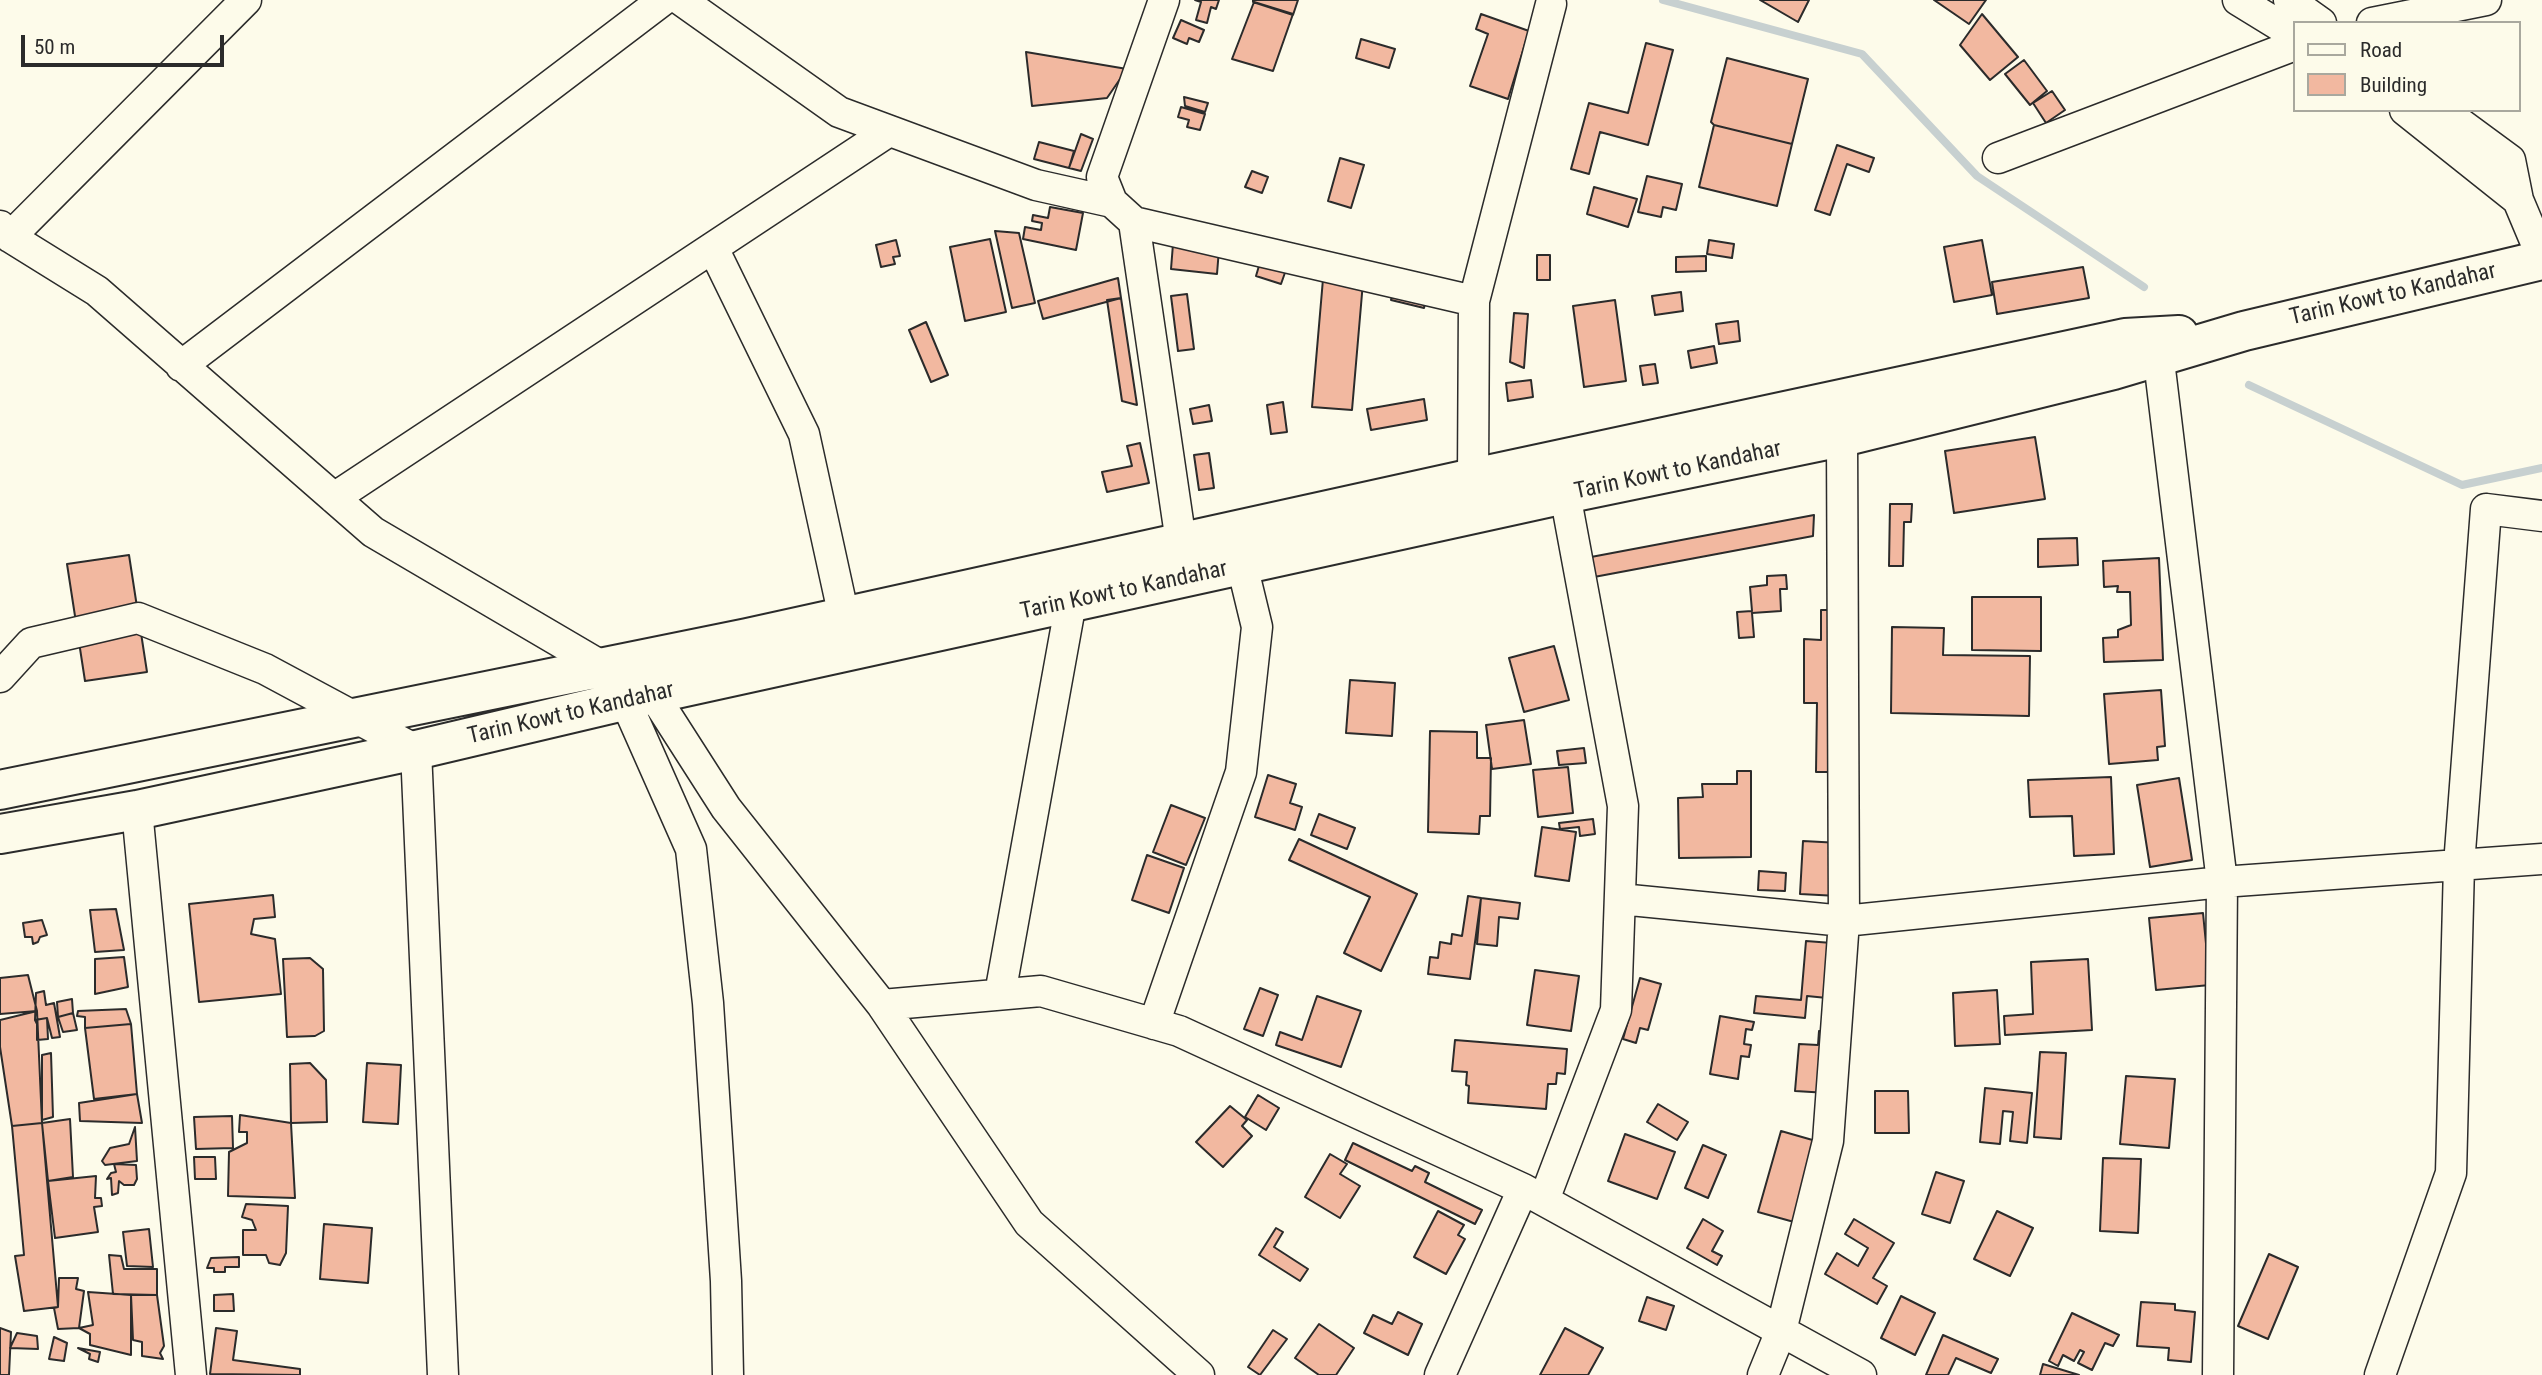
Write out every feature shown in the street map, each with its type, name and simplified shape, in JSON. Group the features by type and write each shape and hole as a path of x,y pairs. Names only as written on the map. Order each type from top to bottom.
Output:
{"main road":[{"name":"Tarin Kowt to Kandahar","path":"0,834 137,810 416,750 639,697 1071,602 1565,494 1842,437 2113,370 2157,346 2244,331 2542,259"},
{"name":"Tarin Kowt to Kandahar","path":"0,790 844,617 2125,338 2157,346"}],"street":[{"path":"246,0 5,231 96,291 373,532 603,667"},
{"path":"181,366 663,0"},
{"path":"681,0 839,112 1036,185 1112,202"},
{"path":"1164,0 1102,177 1112,202 1134,222 1475,301"},
{"path":"2238,0 2294,34"},
{"path":"2289,0 2318,21"},
{"path":"2382,21 2486,0"},
{"path":"1473,478 1475,301 1551,4"},
{"path":"1998,158 2294,45"},
{"path":"2408,112 2518,200"},
{"path":"2445,112 2510,159 2518,200 2542,259"},
{"path":"334,498 889,131"},
{"path":"1134,222 1181,542"},
{"path":"713,248 804,434 844,617"},
{"path":"2157,346 2222,882 2218,1375"},
{"path":"1763,1375 1781,1331 1828,1141 1844,921 1842,437"},
{"path":"1440,1375 1534,1195 1616,1010 1623,806 1565,494"},
{"path":"2380,1375 2451,1173 2459,865 2486,509 2542,516"},
{"path":"1154,1024 1241,772 1256,627 1242,565"},
{"path":"1000,994 1071,602"},
{"path":"0,677 31,643 138,618 265,668 416,750 443,1375"},
{"path":"639,697 882,1005 1029,1223 1199,1375"},
{"path":"639,697 691,849 708,1003 726,1281 728,1375"},
{"path":"137,810 193,1375"},
{"path":"1620,899 1844,921 2222,882 2542,859"},
{"path":"882,1005 1041,991 1179,1031 1534,1195 1861,1375"}],"building":[{"path":"1195,0 1219,0 1216,9 1211,7 1207,23 1196,20 1201,2"},
{"path":"1253,0 1298,0 1293,15"},
{"path":"1760,0 1809,0 1798,22"},
{"path":"1934,0 1986,0 1969,24"},
{"path":"1254,2 1293,14 1273,71 1232,59"},
{"path":"1481,14 1529,31 1508,99 1470,86 1488,34 1476,29"},
{"path":"1982,14 2018,57 1990,80 1960,45"},
{"path":"1181,20 1204,30 1199,42 1189,38 1187,44 1173,38"},
{"path":"1361,39 1395,49 1389,68 1356,58"},
{"path":"1646,43 1673,50 1648,145 1600,132 1589,174 1571,169 1589,103 1628,113"},
{"path":"1026,52 1127,69 1107,98 1032,106"},
{"path":"1727,58 1808,79 1792,144 1714,125 1711,122"},
{"path":"2024,60 2047,91 2030,105 2005,74"},
{"path":"2052,91 2065,110 2046,123 2033,103"},
{"path":"1184,97 1208,103 1205,112 1185,106"},
{"path":"1181,107 1205,114 1200,130 1187,127 1189,120 1178,117"},
{"path":"1714,125 1792,144 1777,206 1699,187"},
{"path":"1081,134 1093,139 1081,171 1069,168"},
{"path":"1039,142 1074,151 1069,168 1034,159"},
{"path":"1837,145 1874,158 1869,172 1847,164 1830,215 1815,210"},
{"path":"1340,158 1364,165 1351,208 1328,201"},
{"path":"1252,171 1268,177 1262,193 1245,187"},
{"path":"1647,176 1682,184 1676,210 1663,207 1661,217 1638,212"},
{"path":"1594,187 1637,199 1628,227 1587,214"},
{"path":"1050,207 1083,213 1076,250 1023,239 1025,227 1041,230 1042,223 1032,221 1033,215 1048,218"},
{"path":"995,231 1019,233 1035,303 1012,308"},
{"path":"990,239 1006,312 965,321 950,247"},
{"path":"896,240 900,256 893,257 895,264 881,267 876,245"},
{"path":"1709,240 1734,244 1732,258 1707,254"},
{"path":"1982,240 1992,295 1954,302 1944,247"},
{"path":"1173,244 1219,249 1217,274 1171,269"},
{"path":"1537,255 1550,255 1550,280 1537,280"},
{"path":"1706,256 1706,271 1676,272 1676,257"},
{"path":"1261,259 1287,267 1281,284 1256,276"},
{"path":"2083,267 2089,298 1997,314 1992,282"},
{"path":"1118,278 1121,298 1043,319 1038,301"},
{"path":"1323,279 1363,282 1352,410 1312,407"},
{"path":"1395,283 1428,291 1424,308 1391,300"},
{"path":"1681,292 1683,311 1655,315 1652,296"},
{"path":"1187,294 1194,349 1178,351 1171,296"},
{"path":"1121,298 1137,405 1122,401 1107,300"},
{"path":"1615,300 1626,381 1584,387 1573,306"},
{"path":"1514,313 1528,314 1524,368 1510,362"},
{"path":"1738,321 1740,341 1719,344 1716,324"},
{"path":"926,322 948,375 931,382 909,330"},
{"path":"1714,346 1717,363 1691,368 1688,351"},
{"path":"1655,364 1658,383 1643,385 1640,366"},
{"path":"1531,380 1533,397 1508,401 1506,383"},
{"path":"1424,399 1427,420 1371,430 1367,409"},
{"path":"1283,402 1287,432 1271,434 1267,405"},
{"path":"1209,405 1212,421 1193,424 1190,409"},
{"path":"2035,437 2045,499 1954,513 1945,451"},
{"path":"1140,443 1149,483 1107,492 1102,472 1132,466 1127,446"},
{"path":"1209,453 1214,488 1199,490 1194,455"},
{"path":"1890,504 1912,504 1911,522 1904,522 1903,566 1889,566"},
{"path":"1814,515 1813,536 1594,577 1591,557"},
{"path":"2077,538 2078,565 2038,567 2038,539"},
{"path":"129,555 147,672 85,681 67,564"},
{"path":"2159,558 2163,660 2104,662 2103,638 2118,637 2118,630 2131,625 2130,592 2117,592 2118,586 2104,587 2103,561"},
{"path":"1786,575 1787,589 1780,589 1781,611 1752,613 1754,637 1739,638 1737,612 1752,611 1750,587 1767,585 1767,576"},
{"path":"1972,597 2041,597 2041,651 1972,650"},
{"path":"1821,610 1839,610 1837,772 1816,772 1817,703 1804,703 1804,639 1821,640"},
{"path":"1892,627 1944,628 1943,655 2030,656 2029,716 1891,713"},
{"path":"1554,646 1569,700 1524,712 1509,658"},
{"path":"1350,680 1395,683 1392,736 1346,733"},
{"path":"2161,690 2165,746 2157,747 2158,760 2109,764 2104,694"},
{"path":"1524,720 1531,764 1492,769 1486,725"},
{"path":"1430,731 1477,732 1477,758 1491,758 1490,816 1480,816 1479,834 1428,832"},
{"path":"1584,748 1586,763 1559,765 1557,751"},
{"path":"1568,767 1573,813 1538,817 1533,770"},
{"path":"1737,771 1751,771 1751,857 1679,858 1678,798 1703,797 1702,784 1737,784"},
{"path":"1268,775 1296,784 1290,803 1302,807 1295,830 1255,817"},
{"path":"2111,777 2114,854 2074,856 2072,816 2030,817 2028,780"},
{"path":"2179,778 2192,860 2150,867 2137,785"},
{"path":"1171,805 1205,818 1186,865 1153,852"},
{"path":"1319,814 1355,828 1347,849 1311,835"},
{"path":"1593,819 1595,834 1580,836 1579,827 1560,829 1559,823"},
{"path":"1542,827 1576,832 1569,881 1535,876"},
{"path":"1299,839 1417,894 1381,971 1344,953 1370,897 1289,860"},
{"path":"1803,841 1840,843 1838,896 1800,894"},
{"path":"1147,855 1184,868 1169,913 1132,900"},
{"path":"1759,871 1786,873 1785,891 1758,890"},
{"path":"273,895 275,917 254,919 251,934 275,939 281,994 199,1002 189,904"},
{"path":"1468,896 1481,898 1470,979 1428,974 1430,957 1438,958 1440,942 1451,944 1452,934 1462,936"},
{"path":"1481,898 1520,903 1518,919 1499,917 1497,946 1477,944"},
{"path":"116,909 124,950 95,952 90,910"},
{"path":"2203,913 2210,985 2156,990 2149,918"},
{"path":"42,920 47,935 40,937 38,942 33,944 32,937 25,937 23,923"},
{"path":"1806,941 1832,943 1827,998 1807,996 1805,1018 1754,1013 1756,996 1801,1000"},
{"path":"124,957 128,987 95,994 95,959"},
{"path":"310,958 323,969 324,1031 315,1036 287,1037 283,959"},
{"path":"2088,959 2092,1030 2005,1035 2004,1016 2033,1014 2031,962"},
{"path":"1535,970 1579,976 1571,1031 1527,1025"},
{"path":"28,975 37,1011 0,1014 0,978"},
{"path":"1640,978 1661,984 1648,1030 1640,1028 1636,1043 1623,1039"},
{"path":"1260,988 1278,995 1263,1036 1244,1029"},
{"path":"1997,990 2000,1044 1955,1046 1953,993"},
{"path":"44,991 46,1005 54,1003 60,1037 52,1038 47,1018 35,1020 36,993"},
{"path":"1317,996 1361,1011 1341,1067 1276,1045 1280,1032 1302,1040"},
{"path":"72,999 73,1013 58,1017 57,1002"},
{"path":"126,1009 131,1024 85,1028 85,1017 77,1016 78,1011"},
{"path":"37,1011 42,1123 12,1126 0,1047 0,1020"},
{"path":"73,1013 77,1030 63,1032 58,1017"},
{"path":"1720,1016 1754,1022 1752,1030 1746,1029 1744,1044 1751,1045 1749,1057 1741,1056 1738,1079 1710,1074"},
{"path":"47,1018 48,1039 37,1040 35,1020"},
{"path":"131,1024 137,1094 94,1099 85,1028"},
{"path":"1819,1031 1833,1032 1828,1093 1795,1091 1799,1044 1818,1045"},
{"path":"1455,1040 1567,1049 1565,1074 1557,1073 1556,1084 1548,1084 1546,1109 1468,1103 1467,1072 1452,1071"},
{"path":"2040,1052 2066,1053 2061,1139 2034,1137"},
{"path":"51,1053 53,1117 42,1120 42,1055"},
{"path":"310,1063 326,1080 327,1122 291,1123 290,1064"},
{"path":"367,1063 401,1065 398,1124 363,1122"},
{"path":"2126,1076 2175,1079 2169,1148 2120,1144"},
{"path":"1985,1088 2032,1093 2027,1143 2010,1141 2013,1112 2003,1111 2000,1144 1980,1142"},
{"path":"1875,1091 1908,1091 1909,1133 1875,1133"},
{"path":"137,1094 142,1123 80,1121 79,1103"},
{"path":"1258,1095 1279,1108 1266,1130 1245,1117"},
{"path":"1658,1104 1688,1122 1677,1140 1647,1122"},
{"path":"1230,1106 1247,1120 1242,1126 1252,1136 1223,1167 1196,1142"},
{"path":"240,1115 291,1123 295,1198 228,1196 229,1152 247,1143 247,1132 239,1132"},
{"path":"232,1116 233,1148 196,1149 194,1117"},
{"path":"70,1119 73,1177 48,1181 42,1123"},
{"path":"42,1123 58,1307 24,1311 15,1256 24,1255 12,1126"},
{"path":"135,1127 137,1161 105,1165 102,1161 110,1148 129,1144"},
{"path":"1781,1131 1816,1141 1794,1222 1758,1212"},
{"path":"1625,1134 1675,1152 1657,1199 1608,1181"},
{"path":"1353,1143 1412,1171 1415,1166 1429,1173 1425,1182 1482,1210 1475,1224 1345,1160"},
{"path":"1703,1145 1726,1155 1708,1198 1685,1188"},
{"path":"1330,1154 1347,1164 1340,1174 1360,1186 1340,1218 1305,1197"},
{"path":"194,1157 215,1157 216,1179 195,1179"},
{"path":"2103,1158 2141,1159 2138,1233 2100,1231"},
{"path":"114,1164 136,1165 137,1179 134,1185 124,1185 119,1181 118,1193 112,1195 111,1178 107,1179 111,1173 116,1172"},
{"path":"1936,1172 1964,1181 1950,1223 1922,1214"},
{"path":"96,1176 95,1198 101,1198 102,1206 94,1207 98,1232 55,1238 48,1181"},
{"path":"246,1204 288,1206 286,1253 280,1265 269,1263 266,1255 243,1255 243,1230 256,1230 252,1220 242,1217"},
{"path":"1438,1211 1464,1225 1458,1235 1465,1239 1446,1274 1414,1257"},
{"path":"1997,1211 2033,1228 2010,1276 1974,1259"},
{"path":"1703,1219 1723,1231 1712,1251 1722,1256 1717,1265 1687,1248"},
{"path":"1854,1219 1894,1243 1873,1278 1887,1286 1877,1304 1825,1274 1837,1253 1858,1266 1868,1248 1845,1234"},
{"path":"324,1224 372,1228 368,1283 320,1279"},
{"path":"1276,1228 1283,1232 1274,1247 1308,1269 1300,1281 1259,1255"},
{"path":"149,1229 153,1267 127,1266 123,1232"},
{"path":"2269,1254 2298,1267 2268,1339 2238,1326"},
{"path":"109,1255 121,1256 124,1269 157,1269 157,1295 113,1294"},
{"path":"239,1257 239,1267 225,1267 225,1272 214,1272 214,1268 207,1268 211,1258"},
{"path":"59,1278 78,1278 76,1289 84,1291 79,1328 58,1329 54,1308 58,1307"},
{"path":"88,1292 131,1295 131,1355 90,1345 90,1334 79,1328 93,1325"},
{"path":"233,1294 234,1311 214,1311 214,1295"},
{"path":"131,1295 157,1295 164,1346 160,1353 163,1359 142,1356 142,1342 133,1340"},
{"path":"1901,1296 1935,1313 1915,1355 1881,1338"},
{"path":"1647,1297 1674,1306 1666,1330 1639,1321"},
{"path":"2141,1302 2175,1304 2175,1310 2195,1312 2191,1362 2168,1360 2169,1348 2137,1346"},
{"path":"1398,1312 1422,1324 1408,1355 1364,1333 1373,1315 1392,1324"},
{"path":"2072,1313 2119,1335 2113,1346 2105,1343 2092,1370 2078,1363 2084,1352 2080,1350 2074,1361 2063,1355 2058,1366 2049,1361"},
{"path":"1319,1324 1354,1348 1336,1375 1319,1375 1295,1358"},
{"path":"0,1328 11,1332 9,1375 0,1375"},
{"path":"216,1328 237,1331 233,1360 300,1369 300,1375 210,1374"},
{"path":"1565,1328 1603,1348 1588,1375 1540,1375"},
{"path":"1273,1330 1287,1339 1260,1375 1248,1367"},
{"path":"17,1333 37,1336 38,1349 10,1348"},
{"path":"1943,1335 1998,1359 1991,1373 1956,1358 1948,1375 1926,1375"},
{"path":"54,1337 67,1343 64,1361 49,1359"},
{"path":"78,1348 100,1352 98,1362 89,1359 90,1354"},
{"path":"2043,1364 2079,1375 2040,1375"}],"waterway":[{"path":"1663,0 1862,54 1977,176 2144,287"},
{"path":"2249,385 2462,485 2542,468"}]}
